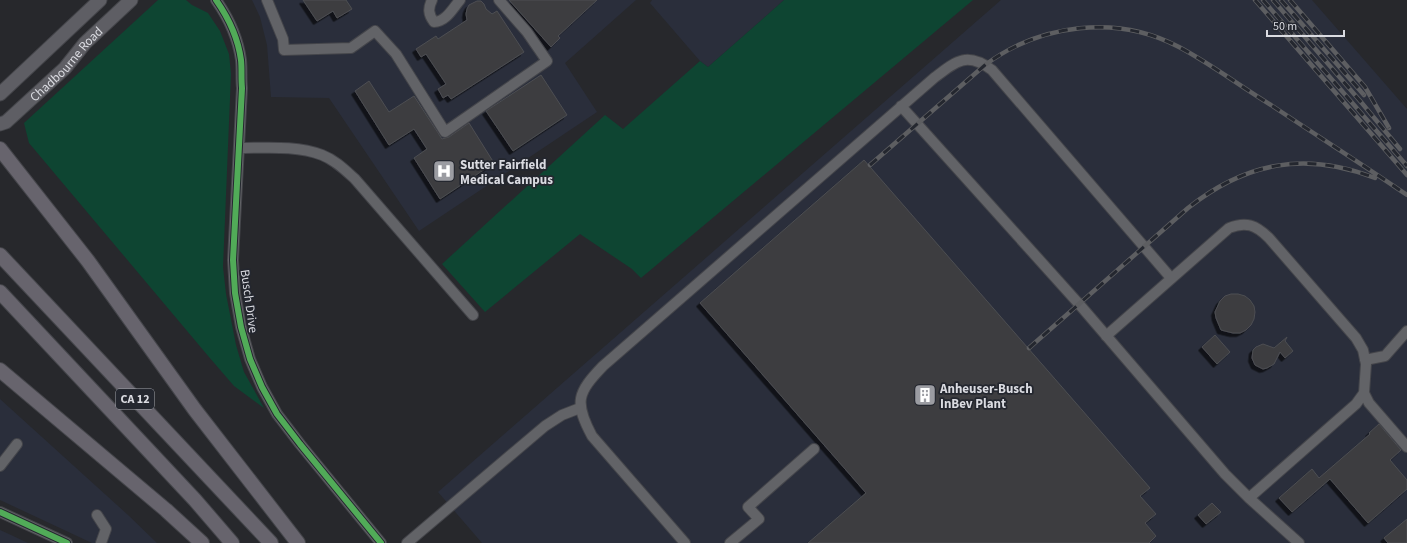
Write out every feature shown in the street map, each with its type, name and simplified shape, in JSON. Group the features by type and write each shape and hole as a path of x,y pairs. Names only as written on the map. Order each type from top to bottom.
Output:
{"highway":[{"path":"0,148 88,261 195,410 298,543"},
{"name":"CA 12","path":"0,255 271,543"},
{"name":"CA 12","path":"0,292 195,500 232,543"},
{"path":"0,370 166,510 202,543"}],"main road":[{"name":"Chadbourne Road","path":"0,94 100,0"},
{"name":"Chadbourne Road","path":"0,124 6,122 65,68 86,43 131,0"}],"street":[{"name":"Busch Drive","path":"216,0 223,10 234,33 241,60 242,88 233,260 235,293 241,327 250,359 262,387 277,414 381,543"},
{"path":"267,0 283,39 284,50 351,48 375,31 396,54 445,132 546,62 526,32 498,0"},
{"path":"432,0 429,6 430,17 434,22 438,22 445,18 460,0"},
{"path":"685,543 592,436 584,421 580,408 581,398 588,383 603,366 901,106 954,63 965,59 975,60 992,70 1171,278"},
{"path":"901,106 1106,336 1225,474 1249,498 1300,543"},
{"path":"239,148 303,150 322,155 340,165 354,179 472,315"},
{"path":"1106,336 1228,228 1237,224 1250,225 1261,230 1269,238 1356,338 1363,350 1365,360 1364,392 1368,403 1407,447"},
{"path":"1365,360 1385,356 1407,332"},
{"path":"1249,498 1356,404 1364,392"},
{"path":"407,543 545,426 562,415 580,408"},
{"path":"0,466 17,444"},
{"path":"730,543 759,519 748,507 814,449"},
{"path":"0,512 47,539 67,543"},
{"path":"97,516 106,529 101,543"}],"shaded area":[{"name":"Sutter Fairfield Medical Campus","path":"252,0 636,0 565,63 597,112 419,231 329,98 271,97 267,45 260,17"},
{"path":"652,0 784,0 708,67 700,61 650,3"},
{"path":"1001,0 1312,0 1407,109 1407,543 482,543 438,492"},
{"path":"0,399 157,543 92,543 0,500"},
{"path":"0,530 11,535 28,543 0,543"}],"green space":[{"path":"158,0 186,0 192,5 208,13 220,31 229,54 231,74 223,267 226,294 236,345 244,372 264,408 234,386 29,143 24,123"},
{"path":"784,0 973,0 641,278 632,269 580,234 485,312 442,264 605,115 623,129 700,61 708,67"}],"building":[{"path":"303,0 346,0 352,9 337,18 333,11 317,21"},
{"path":"509,0 597,0 558,36 560,38 551,47"},
{"path":"477,1 481,1 486,9 492,14 497,11 524,52 451,99 448,95 443,98 438,89 446,84 426,54 421,57 416,49 436,36 438,39 467,20 466,14 469,5"},
{"path":"541,75 567,115 513,151 486,111"},
{"path":"369,81 389,112 414,96 442,139 449,137 469,123 494,163 440,199 414,158 427,149 414,129 389,145 355,91"},
{"name":"Anheuser-Busch InBev Plant","path":"864,160 1150,488 1140,496 1156,514 1145,523 1156,536 1149,543 808,543 866,493 700,303"},
{"path":"1231,294 1245,296 1254,306 1254,319 1251,325 1240,333 1221,330 1216,318 1215,312 1220,301 1225,296"},
{"path":"1215,335 1230,352 1217,364 1202,347"},
{"path":"1287,337 1285,341 1293,351 1285,358 1280,352 1274,364 1267,368 1263,369 1255,365 1252,358 1253,350 1256,347 1263,344 1274,348"},
{"path":"1379,424 1401,450 1390,460 1407,480 1407,489 1368,523 1330,479 1292,512 1279,498 1312,469 1319,478 1370,434 1369,433"},
{"path":"1212,503 1221,512 1206,524 1198,515"},
{"path":"1407,519 1407,543 1388,543 1384,538"}],"railway":[{"path":"1255,0 1407,175"},
{"path":"1263,0 1407,166"},
{"path":"1273,0 1400,149"},
{"path":"1281,0 1364,95"},
{"path":"1290,0 1365,87 1389,128"},
{"path":"870,165 985,65 1007,51 1030,40 1054,33 1079,28 1105,27 1130,30 1155,37 1179,47 1214,68 1407,195"},
{"path":"1029,348 1188,208 1210,192 1232,180 1254,171 1301,163 1325,165 1350,170 1375,178"}],"cycle path":[{"path":"216,0 225,13 232,28 238,44 241,60 242,88 233,260 235,293 241,327 250,359 262,387 277,414 381,543"},
{"path":"0,512 67,543"}],"place":[{"name":"Sutter Fairfield Medical Campus","path":"444,171"},
{"name":"Anheuser-Busch InBev Plant","path":"925,395"}]}
